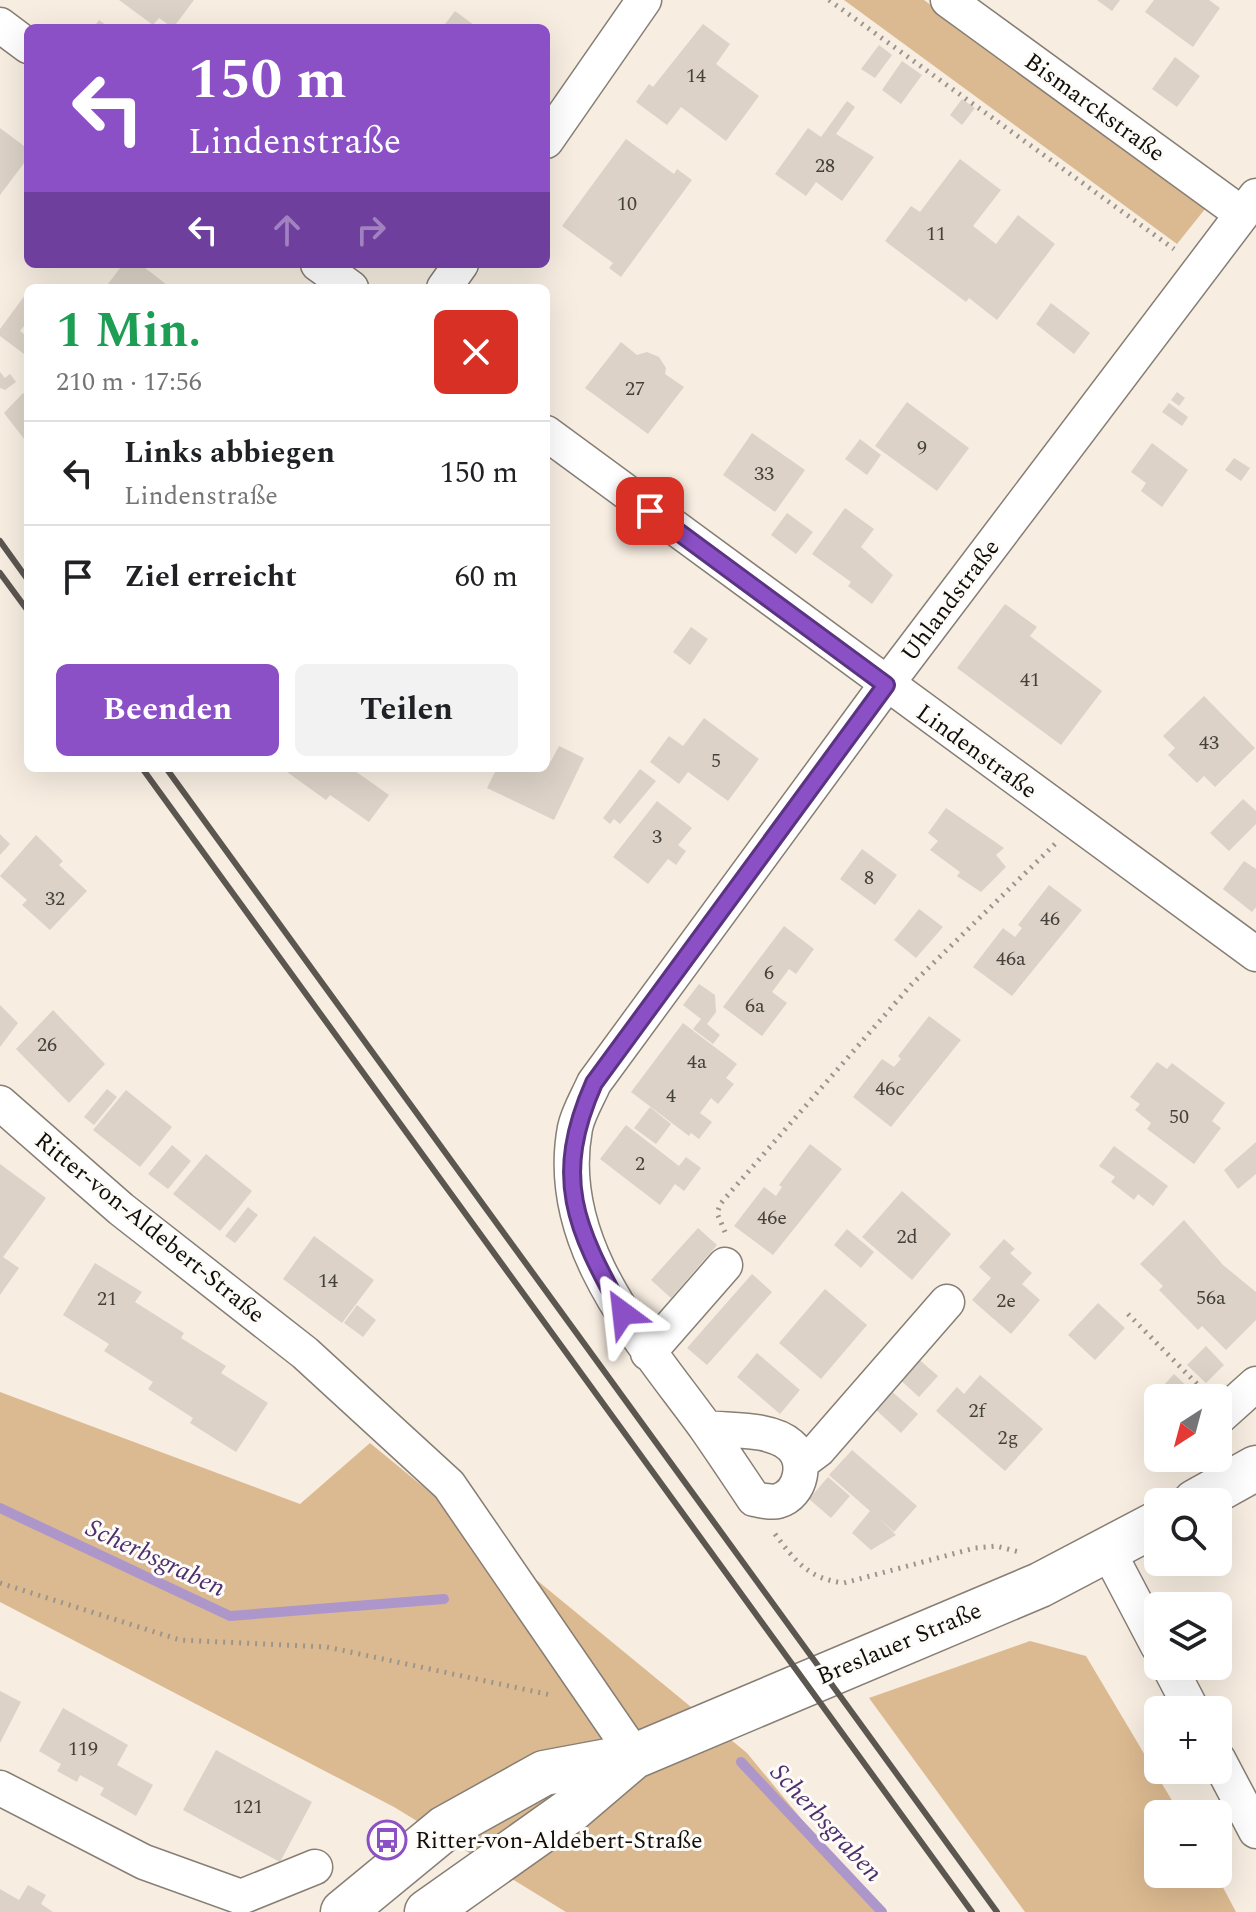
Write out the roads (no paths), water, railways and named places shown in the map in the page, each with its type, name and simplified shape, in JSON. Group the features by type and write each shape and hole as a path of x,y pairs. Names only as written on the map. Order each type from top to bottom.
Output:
{"main road":[{"path":"1220,1488 1256,1468"},
{"name":"Breslauer Straße","path":"343,1912 445,1828 544,1773 635,1756 1040,1585 1144,1531"},
{"name":"Breslauer Straße","path":"427,1912 571,1810 635,1756"}],"street":[{"path":"550,135 644,0"},
{"name":"Bismarckstraße","path":"948,0 1249,205"},
{"path":"0,25 24,43"},
{"name":"Uhlandstraße","path":"802,1462 801,1474 789,1494 778,1501 754,1499 706,1428 648,1353 593,1260 576,1213 571,1167 576,1125 594,1083 886,685 1249,205"},
{"path":"324,268 346,284"},
{"name":"Lindenstraße","path":"550,436 1256,954"},
{"name":"Ritter-von-Aldebert-Straße","path":"0,1103 121,1209 305,1353 449,1485 635,1756"},
{"path":"648,1353 725,1265"},
{"path":"706,1428 775,1436 789,1444 802,1462 818,1450 947,1302"},
{"path":"1232,1405 1256,1384"},
{"path":"1108,1551 1144,1619"},
{"path":"1231,1784 1256,1831"},
{"path":"0,1788 144,1862 241,1897 315,1867"}],"waterway":[{"name":"Scherbsgraben","path":"0,1508 230,1616 444,1599"},
{"name":"Scherbsgraben","path":"741,1762 882,1912"}],"railway":[{"path":"0,541 24,574"},
{"path":"0,573 24,606"},
{"path":"145,772 972,1912"},
{"path":"169,772 997,1912"}],"place":[{"name":"Ritter-von-Aldebert-Straße","path":"387,1840"}]}
